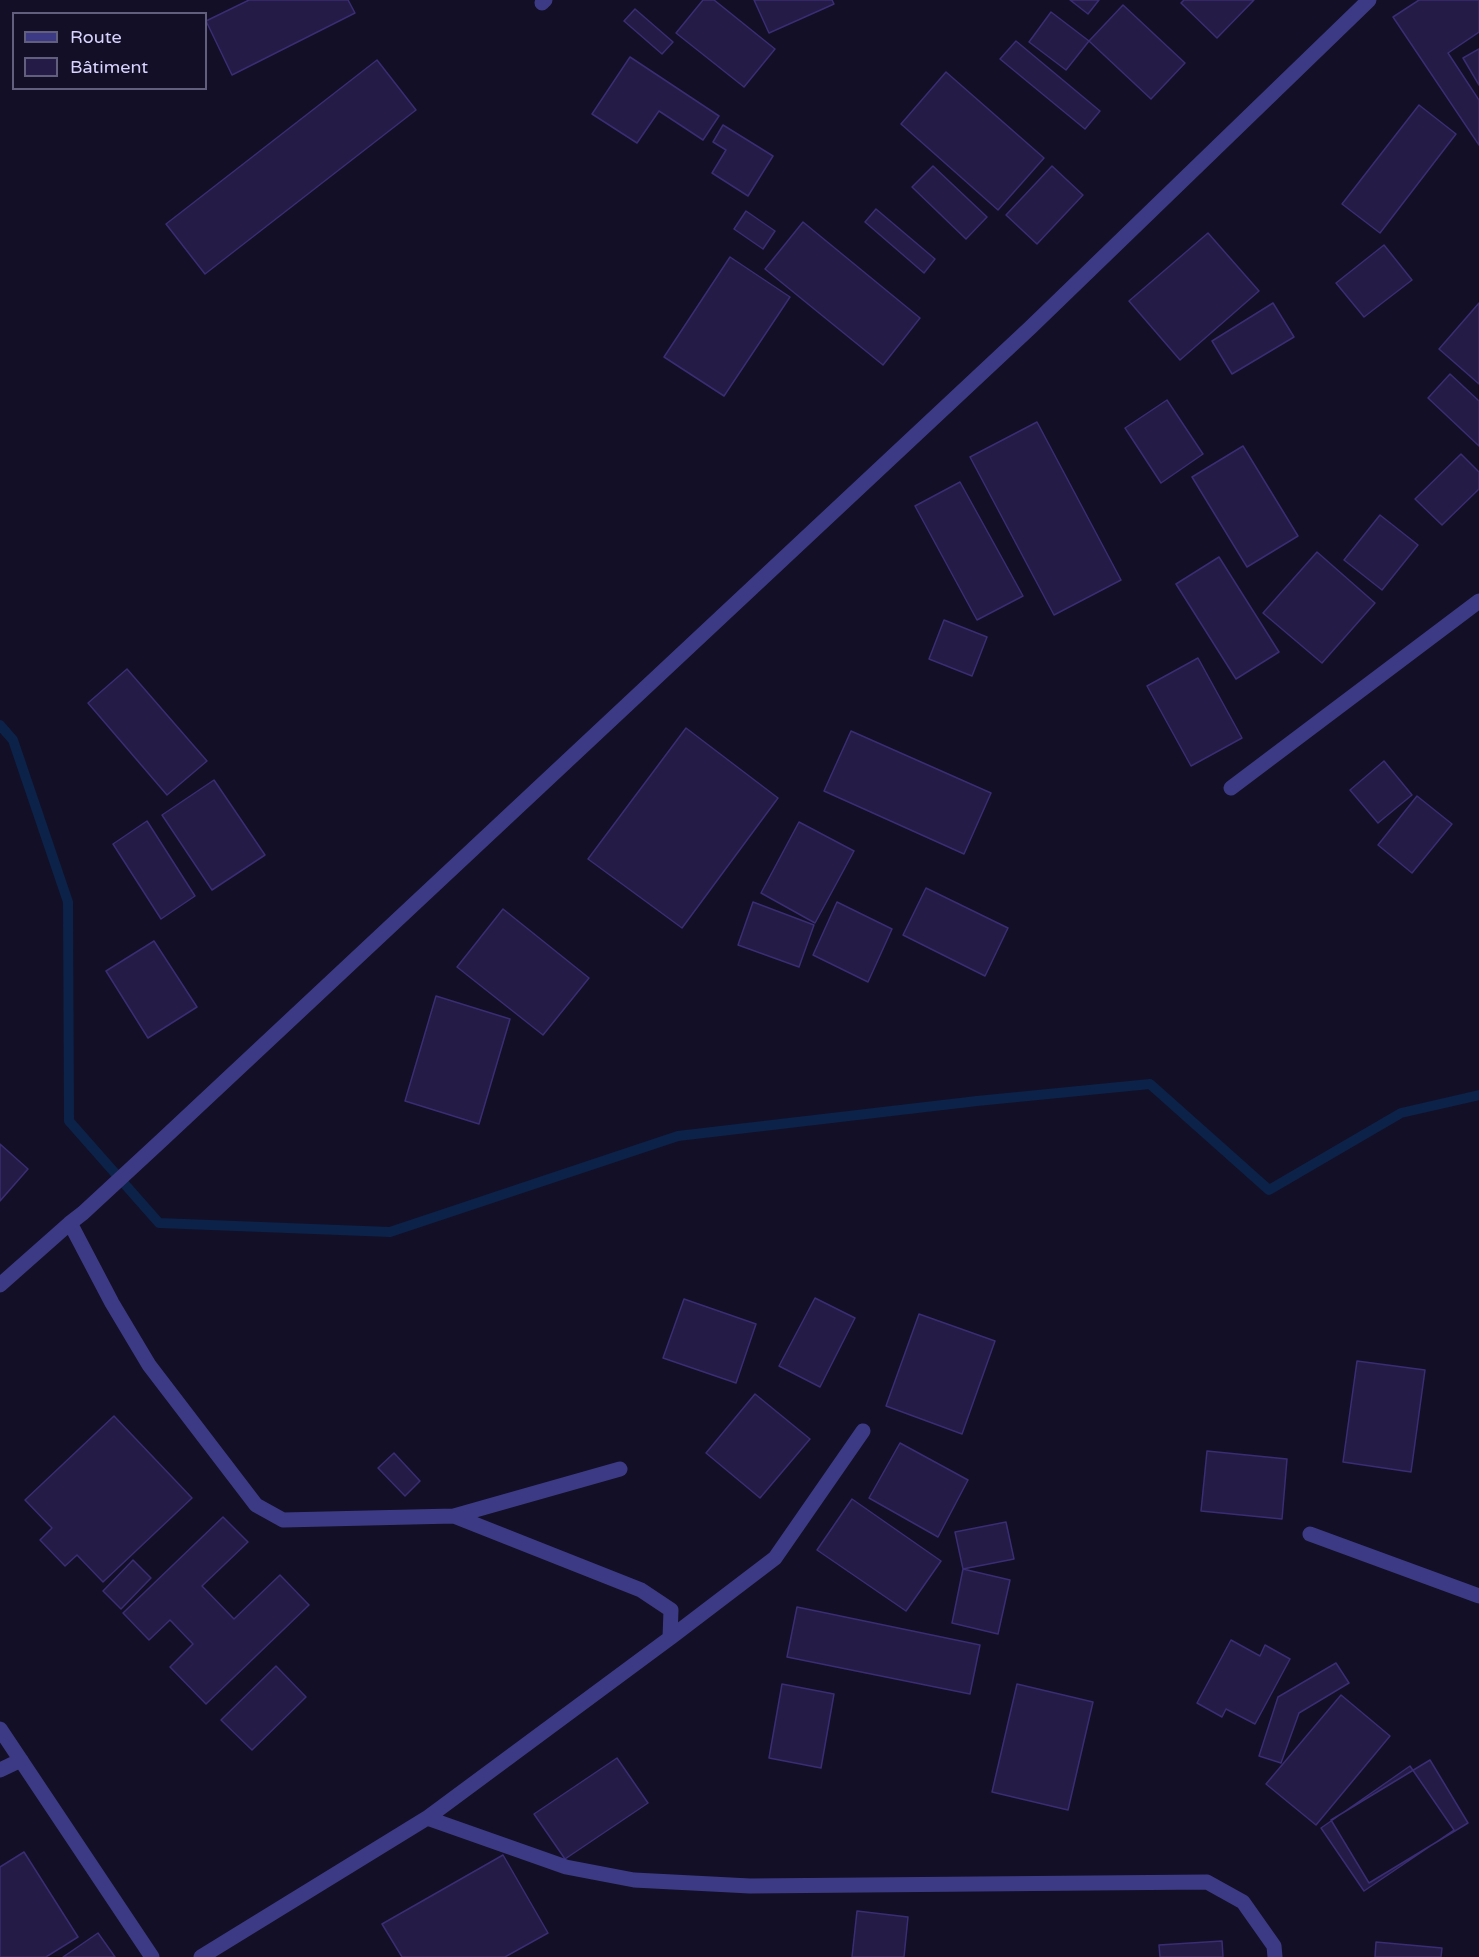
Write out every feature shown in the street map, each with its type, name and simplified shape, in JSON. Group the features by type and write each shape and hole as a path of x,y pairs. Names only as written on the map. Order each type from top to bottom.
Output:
{"street":[{"path":"0,1285 163,1139 1031,327 1370,0"},
{"path":"1231,788 1479,601"},
{"path":"70,1223 148,1365 256,1505 283,1520 454,1516 620,1469"},
{"path":"201,1957 427,1818 775,1558 863,1431"},
{"path":"454,1516 641,1590 671,1610 670,1638"},
{"path":"1310,1534 1479,1596"},
{"path":"0,1729 152,1957"},
{"path":"0,1770 21,1760"},
{"path":"427,1818 566,1867 634,1880 750,1886 1207,1882 1243,1902 1274,1946 1275,1957"}],"building":[{"path":"249,0 348,0 355,13 232,75 207,21"},
{"path":"703,0 714,0 775,49 744,87 676,33"},
{"path":"754,0 832,0 834,4 769,33"},
{"path":"1070,0 1099,0 1088,14"},
{"path":"1184,0 1254,0 1217,38 1181,3"},
{"path":"1419,0 1479,0 1479,32 1448,53 1479,100 1479,145 1393,17"},
{"path":"1123,5 1185,63 1151,99 1089,41"},
{"path":"635,9 673,42 662,54 624,21"},
{"path":"1051,12 1089,41 1066,70 1029,42"},
{"path":"1016,41 1100,111 1085,129 1000,59"},
{"path":"1479,49 1479,85 1463,58"},
{"path":"630,57 719,116 703,140 659,111 637,143 592,114"},
{"path":"377,60 416,110 205,274 166,224"},
{"path":"946,72 1044,158 998,210 901,124"},
{"path":"1419,105 1456,134 1380,233 1342,204"},
{"path":"723,125 773,156 748,196 712,173 726,150 713,142"},
{"path":"933,166 987,217 966,239 912,187"},
{"path":"1052,166 1083,195 1037,244 1006,215"},
{"path":"876,209 935,259 924,273 865,222"},
{"path":"746,211 775,231 763,249 734,229"},
{"path":"803,222 920,318 883,365 765,269"},
{"path":"1208,233 1259,291 1180,360 1129,301"},
{"path":"1384,245 1412,280 1364,317 1336,283"},
{"path":"730,257 790,297 724,396 664,357"},
{"path":"1273,303 1294,337 1232,374 1212,341"},
{"path":"1479,303 1479,384 1439,349"},
{"path":"1450,374 1479,401 1479,446 1428,398"},
{"path":"1167,400 1203,454 1161,483 1125,428"},
{"path":"1037,422 1121,580 1054,615 970,457"},
{"path":"1243,446 1298,536 1247,567 1192,477"},
{"path":"1461,454 1479,472 1479,489 1442,525 1415,499"},
{"path":"960,482 1023,596 977,620 915,506"},
{"path":"1380,515 1418,545 1382,590 1344,560"},
{"path":"1317,552 1375,603 1322,663 1263,613"},
{"path":"1219,557 1279,652 1236,679 1176,584"},
{"path":"944,620 987,637 972,676 929,659"},
{"path":"1198,658 1242,738 1191,766 1147,686"},
{"path":"127,669 207,761 167,795 88,703"},
{"path":"686,728 778,798 682,928 588,859"},
{"path":"851,731 991,793 964,854 824,791"},
{"path":"1384,761 1412,795 1378,823 1350,790"},
{"path":"214,780 265,855 212,890 162,815"},
{"path":"1417,796 1452,824 1412,873 1378,845"},
{"path":"147,821 195,896 161,919 113,844"},
{"path":"799,822 854,851 815,923 761,893"},
{"path":"926,888 1008,928 985,976 903,935"},
{"path":"753,902 814,925 799,967 738,945"},
{"path":"837,902 892,929 868,982 813,955"},
{"path":"503,909 589,978 543,1035 457,967"},
{"path":"154,941 197,1007 148,1038 106,971"},
{"path":"436,996 510,1019 479,1124 405,1101"},
{"path":"0,1144 28,1169 0,1201"},
{"path":"815,1298 855,1318 820,1387 779,1366"},
{"path":"684,1299 756,1324 736,1383 663,1358"},
{"path":"919,1314 995,1341 962,1434 886,1406"},
{"path":"1357,1361 1425,1370 1411,1472 1343,1462"},
{"path":"755,1394 810,1439 760,1498 706,1453"},
{"path":"114,1416 192,1498 103,1582 77,1555 65,1566 40,1540 52,1528 25,1500"},
{"path":"900,1443 968,1480 938,1537 869,1498"},
{"path":"1207,1451 1287,1459 1282,1519 1201,1511"},
{"path":"394,1453 420,1481 405,1496 378,1468"},
{"path":"852,1499 941,1561 906,1611 817,1550"},
{"path":"223,1517 248,1542 202,1586 234,1619 280,1575 309,1605 206,1704 170,1667 193,1644 170,1620 149,1640 123,1613"},
{"path":"1006,1522 1014,1559 963,1569 955,1532"},
{"path":"133,1560 151,1578 121,1609 103,1591"},
{"path":"963,1569 1010,1580 998,1634 952,1623"},
{"path":"797,1607 980,1645 970,1694 787,1657"},
{"path":"1231,1640 1260,1656 1265,1645 1290,1659 1255,1724 1226,1709 1222,1717 1197,1703"},
{"path":"1336,1663 1349,1683 1299,1713 1281,1763 1259,1756 1278,1697"},
{"path":"276,1666 306,1697 252,1750 221,1720"},
{"path":"782,1684 834,1694 821,1768 769,1758"},
{"path":"1017,1684 1093,1702 1068,1810 992,1792"},
{"path":"1341,1695 1390,1736 1316,1825 1266,1784"},
{"path":"617,1758 648,1803 565,1859 534,1814"},
{"path":"1430,1760 1468,1823 1369,1883 1331,1820"},
{"path":"1410,1766 1454,1830 1364,1891 1321,1828"},
{"path":"24,1852 78,1937 46,1957 0,1957 0,1867"},
{"path":"503,1855 548,1933 505,1957 402,1957 382,1924"},
{"path":"857,1911 908,1917 904,1957 852,1957"},
{"path":"98,1933 115,1957 63,1957"},
{"path":"1222,1941 1223,1957 1160,1957 1159,1945"},
{"path":"1376,1942 1442,1948 1441,1957 1375,1957"}],"waterway":[{"path":"0,725 13,740 68,902 69,1121 159,1223 390,1232 678,1136 977,1101 1150,1084 1269,1190 1401,1113 1479,1095"}]}
